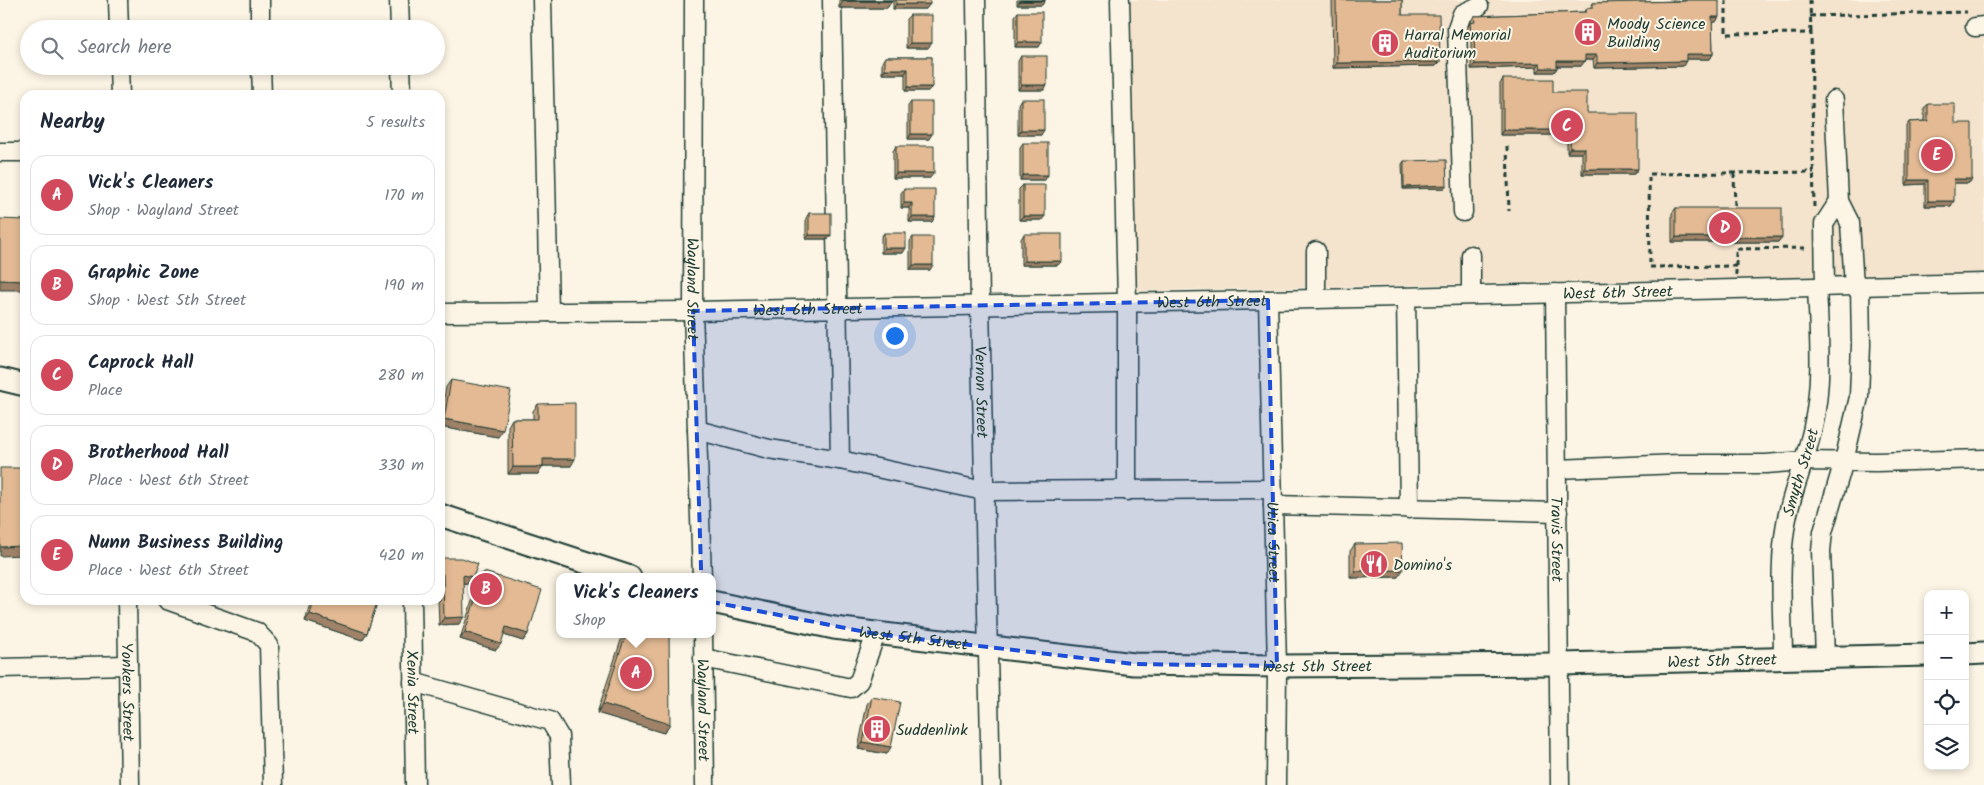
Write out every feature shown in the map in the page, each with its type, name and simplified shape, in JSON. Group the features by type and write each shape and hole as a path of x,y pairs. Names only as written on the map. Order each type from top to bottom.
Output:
{"main road":[{"path":"0,380 20,385"},
{"path":"445,517 618,573"},
{"name":"West 5th Street","path":"716,603 834,628 987,648 1134,664 1277,666 1560,664 1924,655"},
{"path":"1969,654 1984,653"}],"street":[{"path":"118,0 119,20"},
{"path":"260,0 260,20"},
{"path":"399,0 400,20"},
{"path":"542,0 549,312"},
{"name":"Wayland Street","path":"694,0 693,311 702,573"},
{"path":"832,0 840,460"},
{"name":"Vernon Street","path":"976,0 980,305 991,785"},
{"path":"1120,0 1127,302 1127,491"},
{"path":"1463,212 1457,28 1462,14 1479,6"},
{"path":"119,75 120,90"},
{"path":"261,75 262,90"},
{"path":"401,75 402,90"},
{"path":"1825,657 1822,532 1844,461 1859,397 1861,344 1850,223 1839,200 1834,100"},
{"path":"0,152 20,152"},
{"name":"Smyth Street","path":"1783,659 1784,538 1788,515 1819,394 1824,224 1839,200"},
{"path":"1316,251 1316,299"},
{"path":"1471,255 1472,294"},
{"name":"West 6th Street","path":"445,313 693,311 1268,300 1984,283"},
{"name":"Travis Street","path":"1554,293 1560,785"},
{"path":"1406,297 1409,509"},
{"name":"Utica Street","path":"1268,300 1277,666 1276,785"},
{"path":"697,430 769,449 840,460 984,491 1127,491 1273,497 1409,509 1558,512"},
{"path":"1557,469 1678,464 1766,464 1803,461 1984,458"},
{"name":"Yonkers Street","path":"127,605 130,785"},
{"path":"180,605 257,632 269,645 274,785"},
{"name":"Xenia Street","path":"412,605 415,785"},
{"path":"703,658 851,688 859,681 876,634"},
{"name":"Wayland Street","path":"703,638 705,785"},
{"path":"0,668 128,665"},
{"path":"413,682 550,721 559,736 561,785"}],"path":[{"path":"1726,0 1726,34 1811,33 1811,37"},
{"path":"1810,0 1814,210"},
{"path":"1810,16 1977,21"},
{"path":"1507,146 1509,211"},
{"path":"1736,266 1650,267 1649,174 1814,172"},
{"path":"1734,173 1735,209"},
{"path":"1737,289 1736,249 1824,247"}],"highlighted area":[{"path":"1268,300 1277,666 1134,664 876,634 702,600 693,311"}],"shaded area":[{"path":"1128,0 1984,0 1984,273 1134,291"}],"building":[{"path":"892,0 892,1 843,1"},
{"path":"896,0 930,0 930,4 896,4"},
{"path":"1045,0 1045,1 1020,1"},
{"name":"Harral Memorial Auditorium","path":"1336,0 1402,0 1402,15 1439,15 1440,62 1337,63"},
{"name":"Moody Science Building","path":"1719,0 1719,17 1712,17 1713,54 1686,54 1686,61 1597,63 1597,55 1585,55 1585,61 1557,61 1557,68 1541,68 1540,63 1475,64 1474,34 1471,32 1470,23 1475,22 1474,16 1586,12 1587,8 1593,8 1593,3"},
{"path":"1018,12 1042,12 1042,42 1018,42"},
{"path":"910,15 932,15 932,43 910,43"},
{"path":"1021,56 1047,56 1047,85 1021,85"},
{"path":"885,57 932,57 932,87 908,87 908,69 885,69"},
{"path":"1503,79 1553,79 1553,92 1587,92 1587,113 1638,113 1638,169 1585,169 1585,148 1570,148 1571,130 1503,130"},
{"path":"1021,99 1044,99 1044,130 1021,130"},
{"path":"911,102 932,102 932,134 911,134"},
{"path":"1928,104 1955,104 1955,123 1972,123 1972,179 1954,179 1954,201 1928,201 1928,180 1909,180 1909,122 1928,121"},
{"path":"1023,143 1048,143 1048,175 1023,175"},
{"path":"896,146 934,146 934,173 896,173"},
{"path":"1446,160 1447,185 1404,187 1404,161"},
{"path":"1023,185 1045,185 1045,216 1023,216"},
{"path":"904,189 935,189 935,217 912,217 912,203 904,203"},
{"path":"1676,208 1782,208 1782,237 1676,237"},
{"path":"809,213 831,213 831,235 809,235"},
{"path":"0,219 20,220 20,281 0,280"},
{"path":"884,233 906,233 906,248 884,248"},
{"path":"1024,234 1062,234 1062,261 1024,261"},
{"path":"913,237 933,237 933,265 913,265"},
{"path":"451,380 511,391 503,430 445,419"},
{"path":"575,403 575,459 543,459 543,467 513,467 512,419 538,419 538,404"},
{"path":"0,468 20,468 20,546 0,547"},
{"name":"Domino's","path":"1402,543 1403,570 1355,571 1355,544"},
{"path":"445,558 462,558 478,564 473,577 463,575 464,617 444,618"},
{"path":"484,572 542,590 528,634 506,627 501,644 465,632"},
{"path":"313,605 376,605 367,633 310,614"},
{"path":"625,638 669,638 670,724 603,704"},
{"name":"Suddenlink","path":"872,697 900,702 891,747 863,742"}],"place":[{"name":"Moody Science Building","path":"1588,32"},
{"name":"Harral Memorial Auditorium","path":"1385,43"},
{"name":"Caprock Hall","path":"1567,126"},
{"name":"Nunn Business Building","path":"1937,155"},
{"name":"Brotherhood Hall","path":"1725,228"},
{"name":"Domino's","path":"1374,564"},
{"name":"Graphic Zone","path":"486,589"},
{"name":"Vick's Cleaners","path":"636,673"},
{"name":"Suddenlink","path":"877,729"}]}
